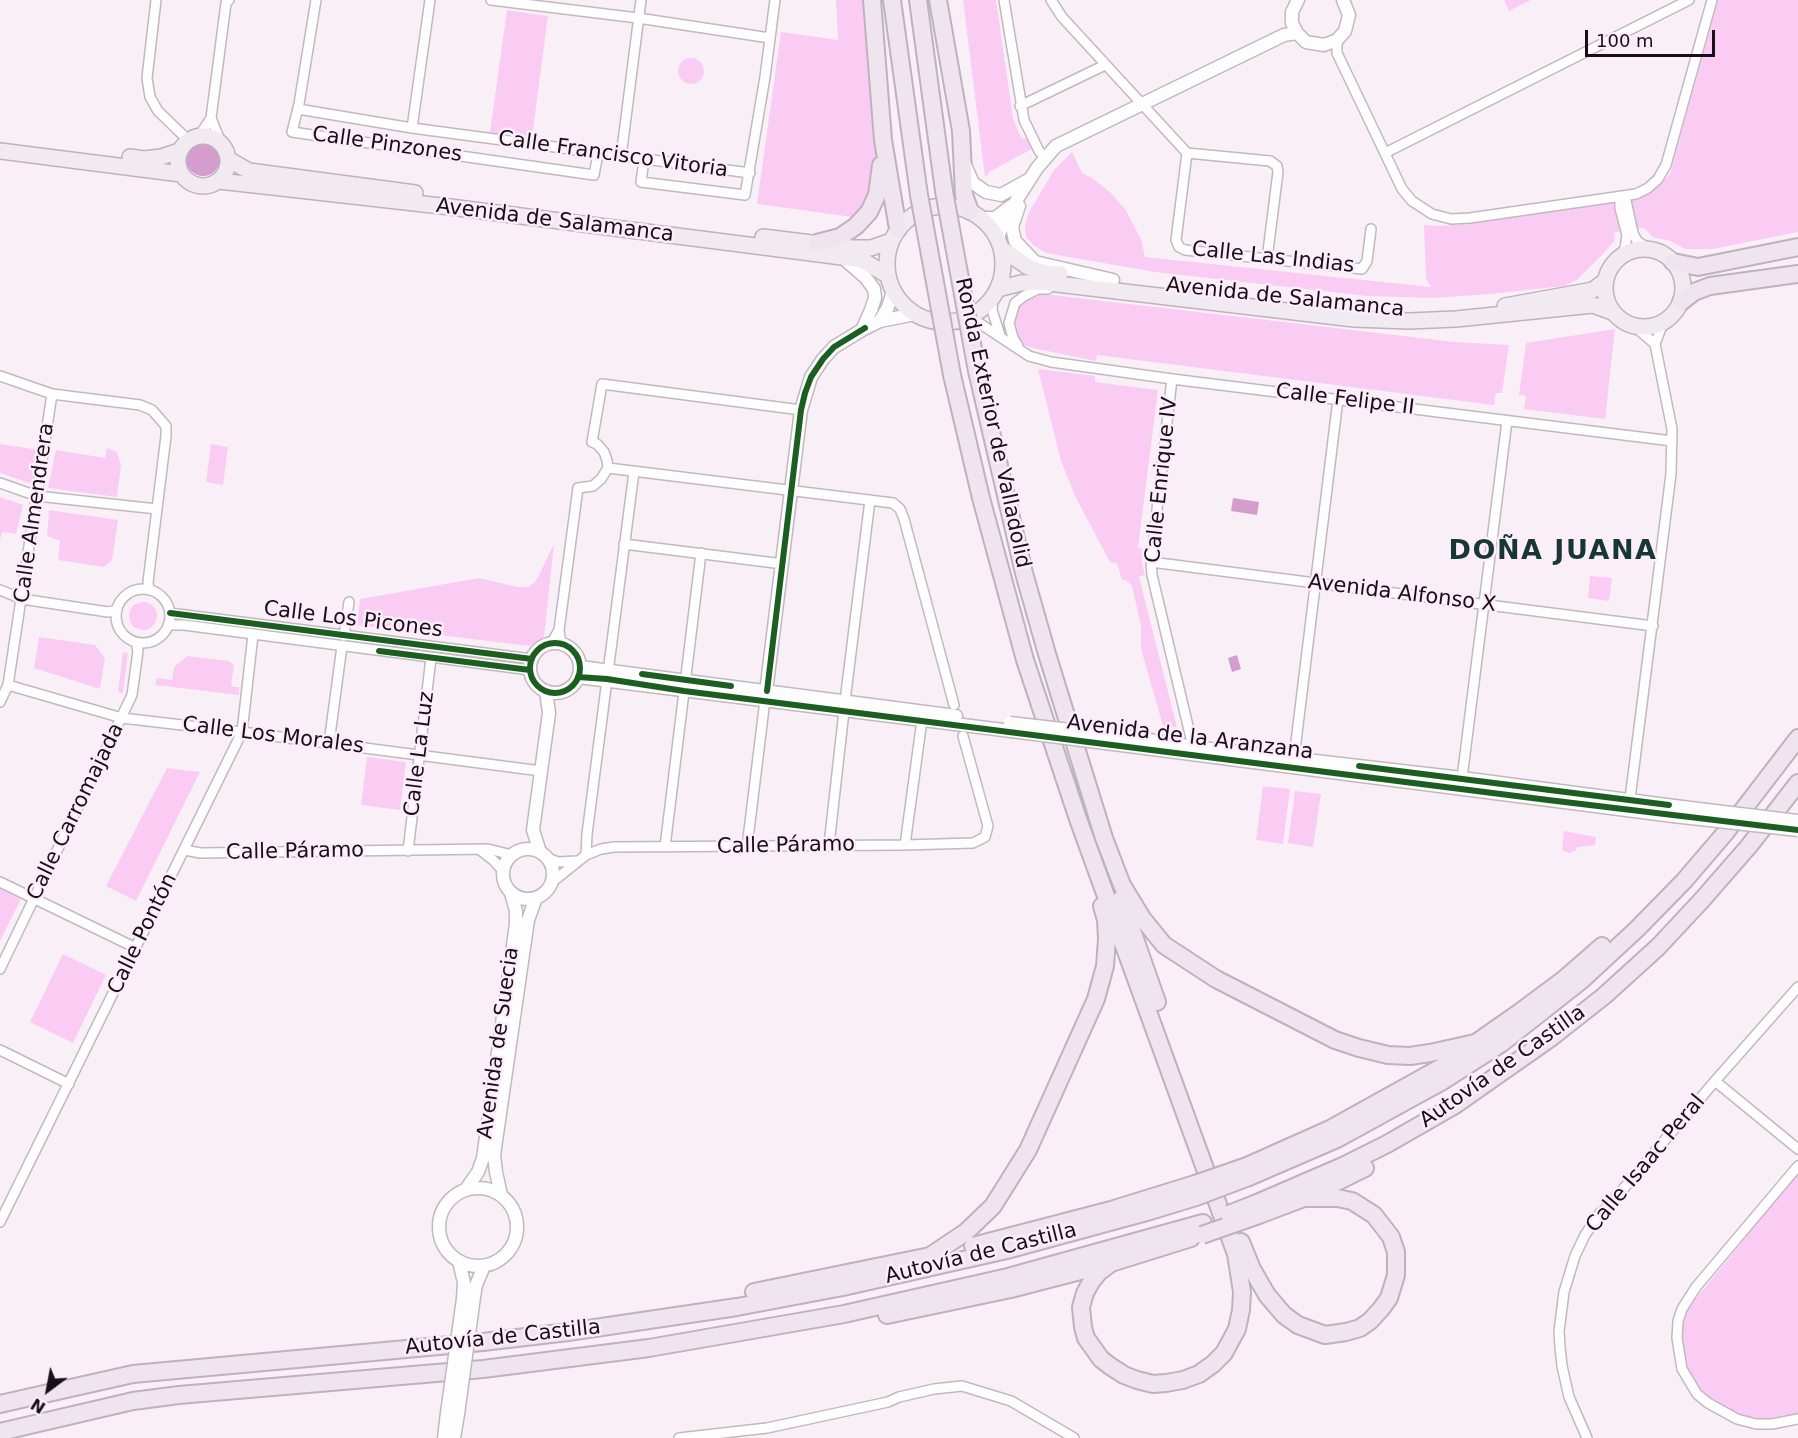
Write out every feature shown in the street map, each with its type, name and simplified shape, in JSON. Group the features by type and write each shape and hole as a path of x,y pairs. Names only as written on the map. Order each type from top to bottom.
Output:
{"highway":[{"path":"872,0 883,140 894,235"},
{"name":"Ronda Exterior de Valladolid","path":"892,0 919,195 952,375 1001,577 1025,660 1078,819"},
{"name":"Ronda Exterior de Valladolid","path":"918,0 944,191 977,371 1024,573 1104,838"},
{"path":"938,0 955,94 963,161 964,195 1000,244 1004,270 995,294 979,312 970,317 952,322 933,321 915,314 893,291 887,275 886,258 894,235 909,217 923,209 939,205 955,206 976,214"},
{"path":"0,140 144,159 161,158 189,142 210,135 221,143 228,159 227,169 219,181 206,186 194,185 181,174 178,166 189,142"},
{"path":"817,243 840,237 856,226 869,212 877,195 880,180 883,140"},
{"path":"0,151 181,174"},
{"name":"Avenida de Salamanca","path":"228,159 249,171 817,243 871,248 894,235"},
{"name":"Avenida de Salamanca","path":"219,181 461,208 842,257 862,260 887,275"},
{"name":"Avenida de Salamanca","path":"1000,244 1028,267 1045,273 1112,285 1353,319 1409,321 1456,319 1593,305 1612,312"},
{"path":"1798,247 1691,267 1673,262 1663,254 1649,249 1636,250 1621,256 1610,268 1605,281 1605,298 1612,312 1622,321 1634,327 1651,327 1671,318 1681,302 1701,289 1798,274"},
{"path":"1673,262 1683,281 1681,302"},
{"name":"Avenida de Salamanca","path":"995,294 1021,283 1040,282 1112,285 1355,309 1408,311 1510,305 1593,290 1605,281"},
{"path":"1248,1172 1330,1130 1463,1054 1563,980 1634,917 1686,864 1798,730"},
{"name":"Autovía de Castilla","path":"0,1404 133,1374 483,1342 736,1307 843,1287 1007,1250 1150,1211 1196,1190 1337,1139 1441,1082 1502,1043 1573,987 1637,929 1684,881 1726,832 1798,738"},
{"name":"Autovía de Castilla","path":"0,1432 133,1401 179,1395 483,1369 649,1348 854,1311 1203,1229 1258,1209 1387,1144 1455,1105 1552,1037 1604,996 1658,947 1749,846 1798,783"},
{"path":"930,1256 966,1232 993,1206 1008,1185 1028,1150 1096,999 1105,966 1106,920 1078,819"},
{"path":"1078,819 1236,1254 1242,1292 1241,1310 1237,1329 1224,1353 1199,1374 1183,1380 1153,1384 1124,1375 1101,1359 1086,1338 1081,1307 1090,1282 1111,1263"},
{"path":"1104,838 1122,885 1138,913 1153,932 1164,945 1216,979 1335,1040 1359,1048 1388,1055 1410,1056 1475,1043"},
{"path":"1104,838 1110,865 1252,1269 1267,1295 1284,1315 1298,1325 1325,1335 1360,1328 1381,1310 1394,1286 1397,1266 1396,1252 1391,1237 1374,1215 1352,1201 1337,1198 1304,1198 1258,1209"},
{"path":"1304,1198 1418,1138 1488,1093 1552,1037"},
{"path":"483,1342 720,1300 930,1256 1196,1190"},
{"path":"649,1348 690,1347 858,1321 1011,1289 1111,1263 1203,1229"}],"street":[{"path":"156,0 147,78 150,97 158,111 189,142 211,118"},
{"path":"221,143 211,118 226,3 229,0"},
{"name":"Calle Pinzones","path":"316,0 292,132 594,175 598,154"},
{"path":"412,128 430,0"},
{"path":"491,0 638,18 770,38"},
{"path":"621,157 641,0"},
{"path":"644,160 641,182 745,195 775,0"},
{"path":"1004,0 1020,106 1034,142 1046,158"},
{"path":"1051,0 1062,17 1187,153 1270,161 1277,166 1268,259"},
{"path":"1298,0 1292,12 1294,28 1306,42 1333,46"},
{"path":"1333,46 1345,32 1348,23 1345,4 1357,0"},
{"path":"1384,153 1689,0"},
{"path":"1333,46 1402,189 1412,201 1432,214 1451,219 1470,218 1636,194 1648,188 1658,179 1666,165 1712,0"},
{"path":"1000,244 1002,226 1016,201 1056,146 1284,35 1294,28"},
{"path":"1020,106 1106,65"},
{"name":"Calle Francisco Vitoria","path":"298,109 412,128 750,173"},
{"name":"Calle Las Indias","path":"1187,153 1176,240 1179,247 1185,250 1362,269 1367,261 1371,229"},
{"path":"963,161 973,183 986,192 1001,195 1029,182"},
{"path":"1029,182 1012,227 1015,241 1035,262 1077,270 1112,285"},
{"path":"1629,216 1629,206 1636,194"},
{"path":"1621,256 1627,235 1620,208 1623,196"},
{"path":"1623,196 1633,234 1637,241 1649,249"},
{"path":"1606,198 1620,208"},
{"path":"976,214 995,218 1016,201"},
{"path":"842,257 866,278 874,289 873,304 862,330"},
{"name":"Avenida de Salamanca","path":"1021,350 1013,338 1009,323 1015,303 1024,296 1038,289 1112,285"},
{"path":"880,321 893,291"},
{"path":"995,294 992,310 1000,335"},
{"path":"747,847 801,410 811,377 834,347 862,330 880,321 915,314"},
{"name":"Calle Felipe II","path":"970,317 1029,356 1051,362 1672,441"},
{"path":"1629,805 1671,474 1670,417 1655,344 1663,323"},
{"path":"1634,327 1655,344"},
{"path":"0,376 52,394 141,405 152,410 165,426 166,436 147,587"},
{"name":"Calle Enrique IV","path":"1172,379 1151,562 1152,575 1193,751"},
{"path":"556,644 578,488 593,486 608,468 604,452 592,442 602,384 801,410"},
{"name":"Calle Almendrera","path":"0,702 8,685 52,394"},
{"path":"1294,758 1338,399"},
{"path":"1462,778 1507,421"},
{"path":"608,468 893,503 900,509 904,519 954,705"},
{"path":"586,855 634,472"},
{"path":"0,483 37,496 157,509"},
{"path":"829,845 870,500"},
{"path":"624,544 783,564"},
{"path":"665,847 701,553"},
{"name":"Avenida Alfonso X","path":"1151,562 1653,626"},
{"path":"147,587 165,601 170,613 168,625 156,639 139,645 122,633 113,613 125,596 147,587"},
{"path":"0,590 22,599 113,613"},
{"path":"329,743 349,602"},
{"name":"Calle Los Picones","path":"170,613 343,641 431,658 531,665"},
{"name":"Calle Los Picones","path":"168,625 184,625 253,635 343,641 531,665"},
{"name":"Calle Pontón","path":"0,1222 242,732 253,635"},
{"path":"556,644 574,653 579,672 572,686 551,692 535,683 531,665 541,648 556,644"},
{"name":"Calle Carromajada","path":"0,969 132,695 139,645"},
{"name":"Calle La Luz","path":"408,850 431,658"},
{"name":"Avenida de la Aranzana","path":"579,672 1629,805 1798,830"},
{"name":"Calle Los Morales","path":"8,685 122,718 541,771"},
{"path":"533,830 506,862 503,871 503,879 511,893 519,898 536,898 543,895 551,883 553,870 543,855 533,830 551,692"},
{"name":"Avenida de la Aranzana","path":"845,706 922,720 1011,727"},
{"path":"905,845 922,720"},
{"name":"Calle Páramo","path":"551,883 586,855 614,847 973,843 985,837 988,826 963,736"},
{"name":"Avenida de la Aranzana","path":"1193,751 1294,758 1462,778 1629,805"},
{"name":"Avenida de la Aranzana","path":"1674,811 1798,821"},
{"path":"478,849 503,871"},
{"name":"Calle Páramo","path":"185,850 200,853 478,849 516,852"},
{"path":"516,852 543,855 558,862 577,861"},
{"path":"0,882 136,948"},
{"name":"Avenida de Suecia","path":"466,1189 478,1172 483,1158 516,924 516,911 511,893"},
{"name":"Avenida de Suecia","path":"501,1195 494,1155 528,920 536,898"},
{"name":"Calle Isaac Peral","path":"1587,1438 1571,1403 1562,1366 1560,1322 1570,1270 1585,1235 1600,1213 1615,1199 1798,987"},
{"path":"0,1050 69,1084"},
{"path":"1715,1081 1798,1149"},
{"path":"1798,1166 1696,1287 1682,1309 1677,1338 1682,1369 1697,1394 1708,1403 1737,1419 1756,1425 1798,1419"},
{"path":"478,1187 490,1189 501,1195 514,1210 518,1231 515,1241 503,1258 484,1266 471,1266 459,1261 443,1245 439,1222 442,1211 456,1194 466,1189 478,1187"},
{"path":"444,1438 452,1414 468,1298 459,1261"},
{"path":"468,1298 484,1266"},
{"path":"679,1438 768,1428 888,1402 899,1396 962,1386 1011,1401 1074,1438"},
{"path":"452,1414 454,1438"}],"shaded area":[{"path":"836,0 870,0 880,140 877,179 860,218 757,204 781,32 838,40"},
{"path":"963,0 996,0 1013,118 1021,138 1027,139 1032,149 991,171 985,177"},
{"path":"1504,0 1531,0 1509,11"},
{"path":"1718,0 1798,0 1798,232 1713,249 1685,249 1670,241 1653,237 1644,228 1614,232 1615,240 1602,255 1577,280 1564,286 1433,298 1367,296 1155,272 1046,253 1033,245 1026,237 1025,226 1028,214 1054,170 1072,152 1082,173 1111,193 1125,209 1141,239 1145,257 1431,287 1426,279 1424,225 1467,224 1598,205 1644,196 1659,186 1670,174"},
{"path":"507,10 548,16 532,137 490,132"},
{"path":"691,58 700,62 704,71 700,80 691,84 682,80 678,71 682,62"},
{"path":"203,142 215,147 220,159 215,171 203,176 191,171 186,159 191,147"},
{"path":"1035,293 1455,342 1509,345 1502,393 1496,393 1494,405 1097,355 1096,361 1033,348 1020,344 1013,328 1020,303"},
{"path":"1615,329 1605,419 1524,409 1526,396 1519,395 1526,343"},
{"path":"1038,369 1095,376 1095,382 1158,390 1138,548 1144,549 1142,563 1145,575 1139,577 1177,727 1163,726 1141,649 1141,626 1132,586 1126,580 1122,580 1117,563 1110,562 1076,498 1061,461"},
{"path":"0,444 39,450 32,484 0,473"},
{"path":"211,444 228,447 223,485 206,482"},
{"path":"107,448 117,452 121,465 117,497 48,488 56,450 105,458"},
{"path":"0,497 23,505 16,534 2,532 0,540"},
{"path":"1233,498 1259,502 1257,515 1231,511"},
{"path":"49,510 118,520 112,560 104,567 58,560 60,541 47,536"},
{"path":"554,544 544,637 529,646 357,625 360,599 479,578 518,587 528,587 538,577"},
{"path":"1590,576 1612,578 1609,601 1588,598"},
{"path":"143,602 153,606 157,616 153,626 143,630 133,626 129,616 133,606"},
{"path":"39,637 95,645 105,658 100,689 34,668"},
{"path":"123,652 128,653 123,693 118,692"},
{"path":"1237,655 1241,669 1232,672 1228,658"},
{"path":"187,656 229,661 234,665 231,684 233,687 239,687 239,695 155,685 157,678 172,680 174,667"},
{"path":"367,757 406,762 400,810 361,805"},
{"path":"167,768 200,772 136,901 106,886"},
{"path":"1263,786 1290,789 1283,844 1256,840"},
{"path":"1295,791 1321,794 1313,847 1288,843"},
{"path":"1564,831 1596,837 1595,845 1578,847 1569,853 1562,850"},
{"path":"0,889 21,899 0,941"},
{"path":"63,954 106,975 73,1043 30,1022"},
{"path":"1798,1173 1798,1415 1757,1422 1739,1416 1705,1397 1687,1374 1682,1349 1683,1320 1690,1306"}],"cycle path":[{"path":"767,691 801,410 805,393 811,377 834,347 865,328"},
{"path":"170,613 532,659"},
{"path":"555,643 564,645 575,654 580,668 578,677 569,688 555,693 546,691 535,682 530,668 532,659 541,648 555,643"},
{"path":"379,651 530,670"},
{"path":"642,674 731,686"},
{"path":"578,677 1798,830"},
{"path":"1359,766 1669,805"}],"district":[{"name":"DOÑA JUANA","path":"1553,552"}]}
